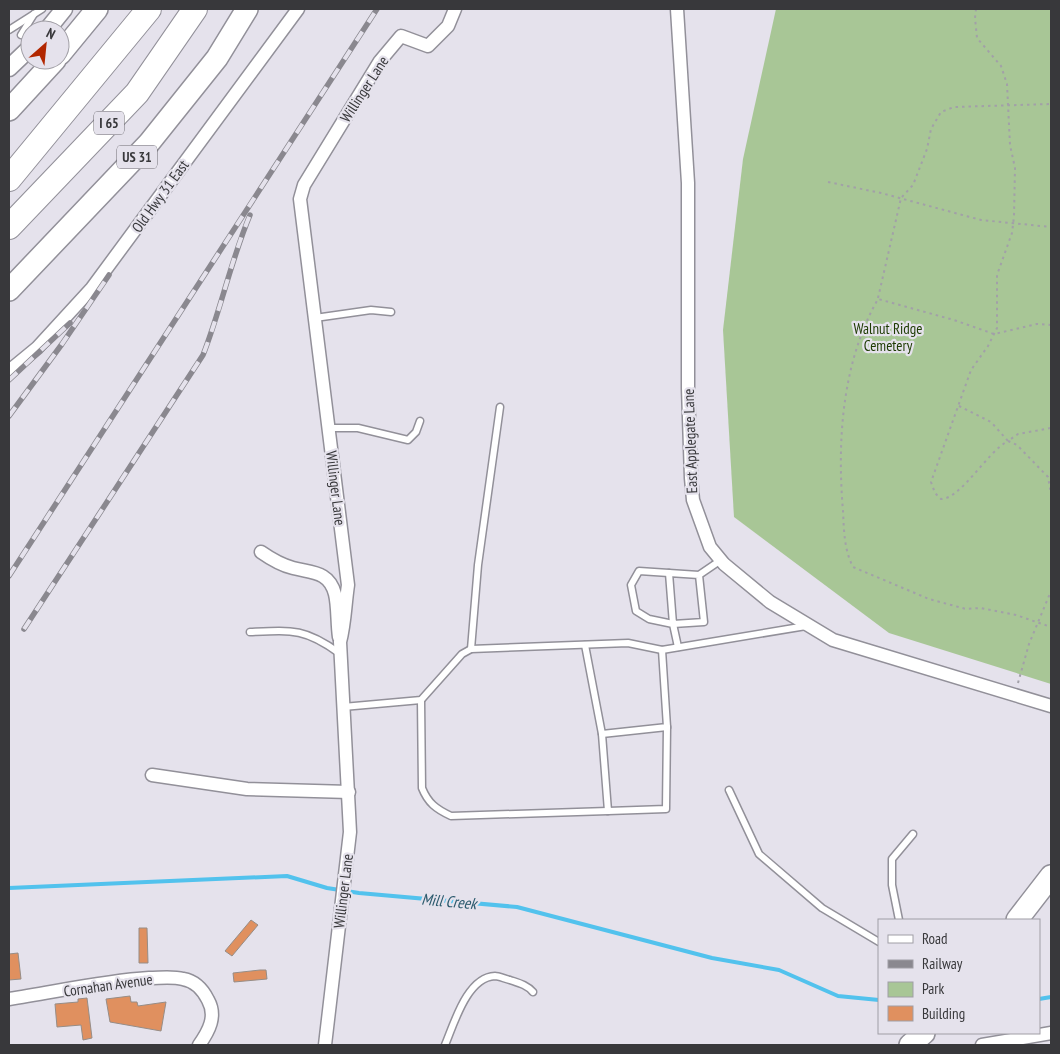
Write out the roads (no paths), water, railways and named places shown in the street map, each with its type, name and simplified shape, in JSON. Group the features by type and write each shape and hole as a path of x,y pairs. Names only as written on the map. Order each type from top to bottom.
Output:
{"highway":[{"path":"9,179 149,9"},
{"name":"I 65","path":"9,227 137,93 196,9"},
{"path":"9,158 66,110"},
{"path":"9,245 30,206"}],"main road":[{"path":"70,42 97,9"},
{"name":"US 31","path":"9,290 149,144 217,58 247,9"},
{"path":"9,110 45,70"},
{"path":"1018,919 1051,876"},
{"path":"910,1045 923,1034"}],"street":[{"name":"Old Hwy 31 East","path":"9,371 37,348 92,288 298,9"},
{"name":"Willinger Lane","path":"325,1045 350,832 340,648 346,622 345,603 348,585 300,199 304,185 380,61 401,36 428,46 448,26 455,9"},
{"name":"East Applegate Lane","path":"677,9 688,183 688,388 693,500 710,547 721,560 770,602 833,640 1014,693 1051,706"},
{"path":"9,68 20,50"},
{"path":"261,552 293,568 319,573 325,577 335,595 340,648"},
{"path":"152,775 247,789 349,792"},
{"name":"Cornahan Avenue","path":"9,999 124,980 184,979 195,984 211,1004 213,1017 208,1033 199,1045"},
{"path":"982,1045 1051,1033"}],"lane":[{"path":"9,30 42,9"},
{"path":"32,20 34,13"},
{"path":"315,318 371,310 390,312"},
{"path":"471,650 478,565 500,407"},
{"path":"328,428 358,428 408,440 416,432 420,421"},
{"path":"699,575 704,622 673,624 648,619 636,611 631,585 639,571 699,575 721,560"},
{"path":"669,573 673,624 678,647"},
{"path":"662,650 667,727 666,809 451,816 438,810 427,800 422,788 421,700 462,654 471,650 628,643 662,650 808,626"},
{"path":"250,632 286,630 302,632 340,648"},
{"path":"585,645 602,734 608,812"},
{"path":"343,707 421,700"},
{"path":"602,734 667,727"},
{"path":"729,790 759,854 822,908 878,941"},
{"path":"898,919 892,885 892,859 913,834"},
{"path":"445,1045 461,1005 472,988 487,978 496,976 518,982 529,987 533,992"}],"waterway":[{"name":"Mill Creek","path":"9,888 287,876 327,888 359,893 517,907 712,958 779,970 838,996 878,1000"},
{"name":"Mill Creek","path":"1040,999 1051,997"}],"railway":[{"path":"9,576 377,9"},
{"path":"24,629 203,355 237,249 250,215"},
{"path":"9,416 62,344 109,275"},
{"path":"9,380 70,323"}],"park label":[{"name":"Walnut Ridge Cemetery","path":"888,336"}]}
